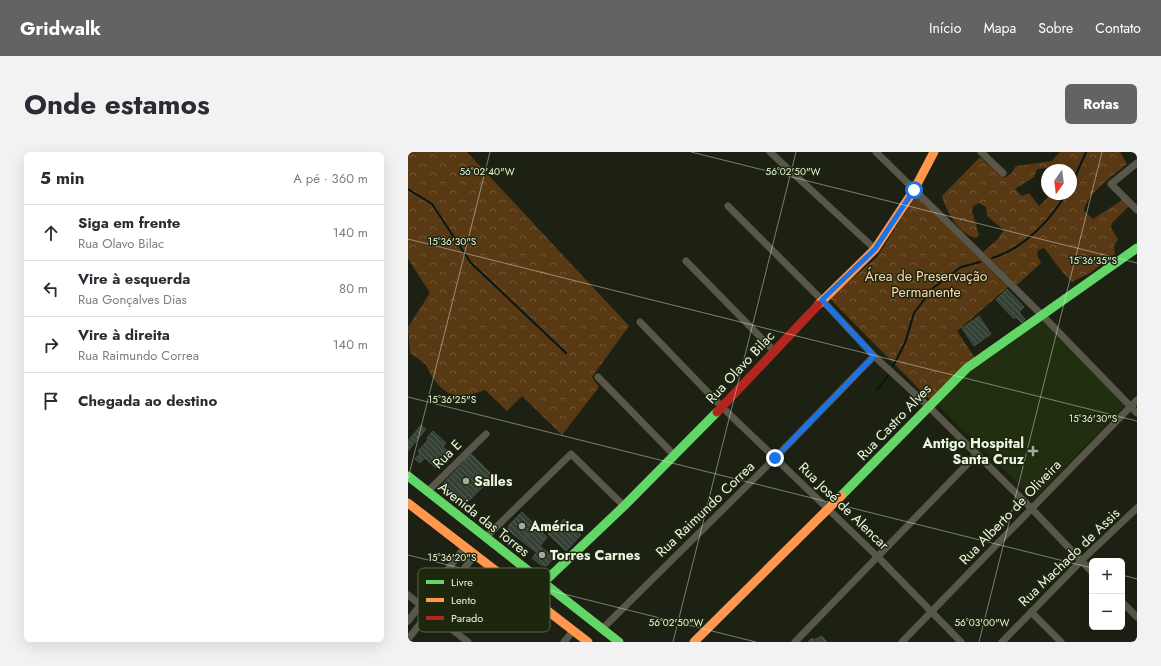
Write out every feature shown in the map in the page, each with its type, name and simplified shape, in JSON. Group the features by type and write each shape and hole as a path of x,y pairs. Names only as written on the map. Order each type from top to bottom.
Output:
{"street":[{"path":"770,152 875,249"},
{"path":"876,152 1042,315 1137,413"},
{"name":"Rua Olavo Bilac","path":"550,576 624,506 722,407 822,300 875,249 914,190 934,152"},
{"path":"981,152 1003,173"},
{"path":"1137,163 1110,184 1137,210"},
{"path":"728,206 822,300 874,356 977,454 1089,569"},
{"name":"Rua Castro Alves","path":"694,642 967,368 1137,248"},
{"path":"686,261 774,351"},
{"name":"Rua José de Alencar","path":"640,322 722,407 878,557 961,642"},
{"name":"Rua Raimundo Correa","path":"602,629 775,458 874,356"},
{"path":"598,377 674,455"},
{"name":"Rua Alberto de Oliveira","path":"902,642 1137,400"},
{"name":"Rua E","path":"427,492 486,434"},
{"path":"485,538 571,454 624,506"},
{"path":"795,642 977,454"},
{"name":"Avenida das Torres","path":"408,476 524,568"},
{"path":"408,503 493,568"},
{"name":"Rua Machado de Assis","path":"1002,642 1081,561 1136,511"},
{"path":"442,529 445,518 462,520"},
{"path":"449,568 465,547"},
{"path":"464,568 475,554"},
{"name":"Avenida das Torres","path":"550,588 619,642"},
{"path":"408,595 418,603"},
{"path":"1125,605 1137,617"},
{"path":"408,621 418,608"},
{"path":"550,612 588,642"},
{"path":"1031,612 1061,642"},
{"path":"408,639 418,626"},
{"path":"564,642 573,630"},
{"path":"455,632 468,642"}],"shaded area":[{"name":"Antigo Hospital Santa Cruz","path":"1042,320 1126,404 1038,495 1032,497 939,406 939,404 969,370"}],"green space":[{"path":"408,152 467,152 629,326 592,377 599,387 562,435 522,396 507,411 485,390 463,396 450,394 439,385 425,364 410,353 408,327 430,293 408,259"},
{"path":"1060,152 1120,152 1127,164 1108,179 1095,192 1090,198 1084,211 1093,219 1124,199 1130,205 1112,223 1111,228 1118,239 1114,246 1115,254 1090,273 1072,282 1044,248 1038,250 1037,255 1041,263 1017,285 983,252 997,240 1004,230 987,216 986,207 979,203 973,206 972,211 979,235 976,238 964,232 954,222 942,196 980,157 1004,178 1011,174 1016,166 1052,161"},
{"name":"Área de Preservação Permanente","path":"915,197 918,197 1008,287 957,331 975,358 931,399 928,398 831,300 832,296 877,257"}],"building":[{"path":"1007,289 1024,307 1019,312 1025,319 1022,323 1016,317 1014,319 996,300"},
{"path":"979,316 991,334 974,346 962,328"},
{"path":"421,425 426,429 408,451 408,441"},
{"path":"433,431 446,443 443,447 450,453 436,468 425,458 420,463 415,459 420,453 418,451 428,440 427,438"},
{"name":"Salles","path":"471,454 493,476 464,506 440,487"},
{"name":"América","path":"522,512 537,527 523,542 508,530 509,525"},
{"path":"564,519 581,535 566,551 548,534"},
{"path":"537,527 547,537 536,552 523,542"},
{"name":"Torres Carnes","path":"541,547 554,557 547,566 541,565 532,558"},
{"path":"822,636 827,642 808,642 812,638 814,640"}],"waterway":[{"path":"1077,172 1086,152"},
{"path":"408,189 432,204 471,263 566,353"},
{"path":"992,258 1014,248 1035,233 1044,224 1062,200"},
{"path":"893,366 905,343 914,313 933,288 961,267 980,262"},
{"path":"877,390 888,376"}],"traffic: fast":[{"path":"841,496 967,368 1137,248"},
{"path":"550,576 624,506 717,412"},
{"path":"408,476 525,568"},
{"path":"550,588 619,642"}],"traffic: slow":[{"path":"818,305 875,249 914,190 934,152"},
{"path":"694,642 841,496"},
{"path":"408,503 492,568"},
{"path":"550,613 588,642"}],"traffic: jam":[{"path":"717,412 818,305"}],"place":[{"name":"Antigo Hospital Santa Cruz","path":"1033,451"},
{"name":"Salles","path":"466,481"},
{"name":"América","path":"522,526"},
{"name":"Torres Carnes","path":"542,555"}],"route":[{"path":"775,458 874,356 822,300 875,249 914,190"}]}
